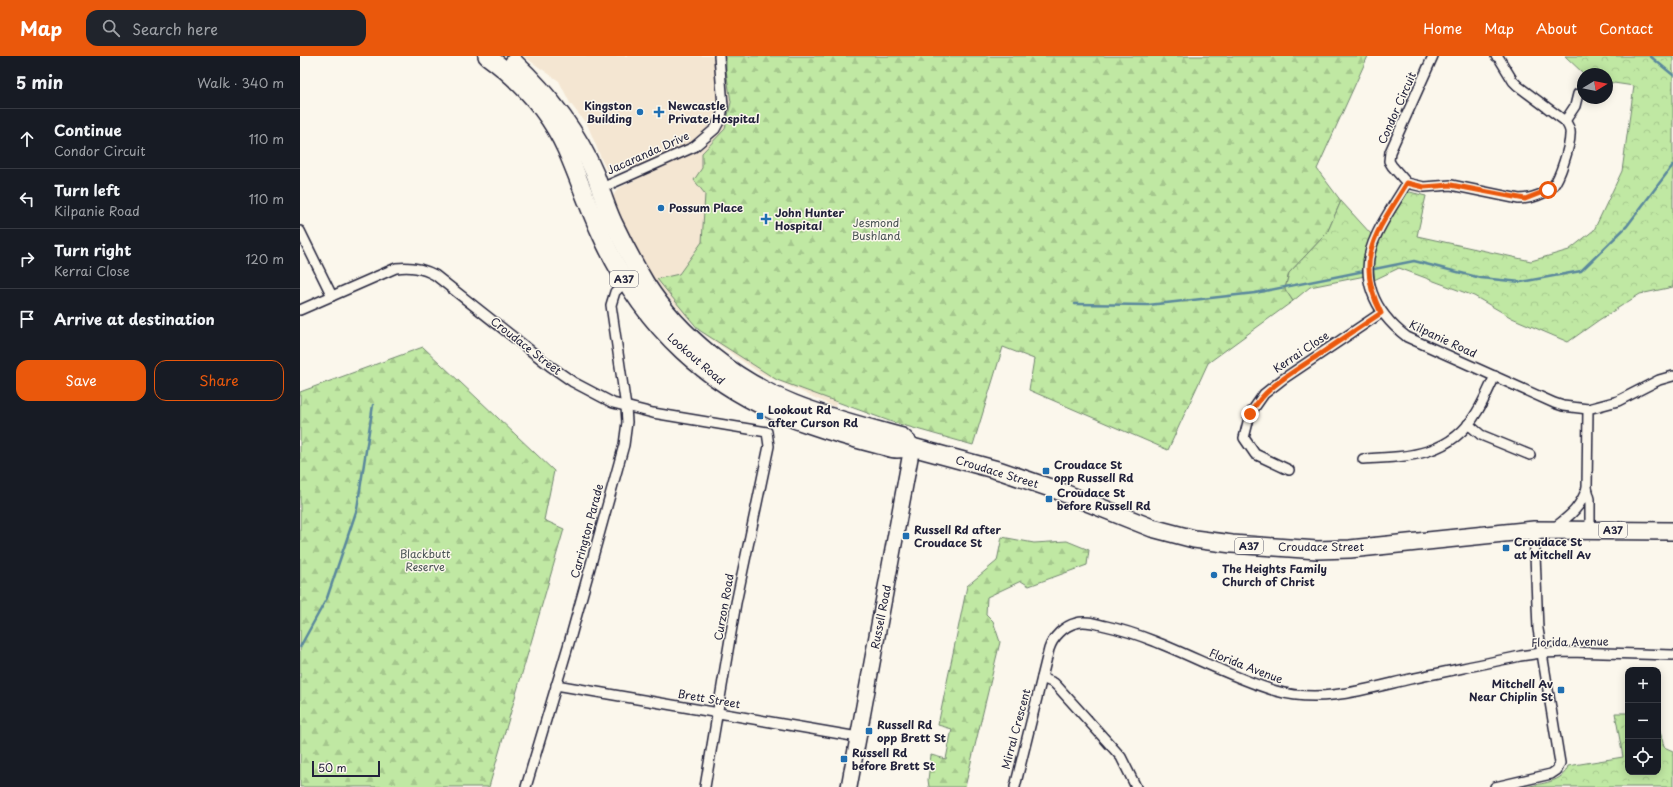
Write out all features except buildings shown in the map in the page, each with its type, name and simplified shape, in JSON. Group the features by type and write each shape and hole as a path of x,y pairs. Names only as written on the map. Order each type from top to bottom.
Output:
{"highway":[{"name":"Lookout Road","path":"487,56 506,70 528,92 548,116 647,285 669,314 699,344 734,372 757,386 794,404 902,437 912,447"},
{"name":"Lookout Road","path":"506,56 536,82 558,109 579,142 592,192 600,232 625,282 660,328 713,377 742,396 793,419 864,441 897,449 912,447"},
{"name":"Croudace Street","path":"912,447 1001,471 1059,491 1152,528 1194,539 1232,544 1317,550 1350,549 1552,529 1673,531"}],"main road":[{"path":"886,446 899,462 906,481"},
{"name":"Russell Road","path":"849,787 912,447"}],"street":[{"name":"Jacaranda Drive","path":"592,192 694,147 715,129 721,118 723,106 719,56"},
{"name":"Condor Circuit","path":"1407,183 1392,166 1389,157 1433,56"},
{"path":"1407,183 1424,187 1451,185 1519,199 1530,198 1548,190 1555,184 1565,157 1570,135 1568,126 1565,121 1518,86 1513,81 1499,58 1496,56"},
{"path":"1565,121 1575,106 1577,98"},
{"name":"Kilpanie Road","path":"1407,183 1376,236 1368,262 1371,289 1381,313 1407,338 1554,403 1563,406 1588,409"},
{"path":"300,231 332,296"},
{"name":"Croudace Street","path":"300,310 396,268 410,266 423,269 435,274 550,366 573,382 613,403 654,413 767,432"},
{"name":"Carrington Parade","path":"526,787 624,444 627,422 626,407 611,306 614,292 625,282"},
{"name":"Kerrai Close","path":"1289,470 1255,454 1244,438 1250,414 1264,394 1283,379 1381,313"},
{"path":"1363,459 1421,454 1447,442 1459,434 1477,412 1495,376"},
{"path":"1590,529 1590,498 1587,488 1588,409 1618,401 1659,380 1673,376"},
{"path":"1468,424 1481,434 1530,455"},
{"name":"Curzon Road","path":"705,787 736,603 769,446 767,432"},
{"path":"1552,529 1577,509 1587,488"},
{"path":"1495,787 1555,773 1559,767 1560,757 1538,629 1534,530"},
{"name":"Florida Avenue","path":"1042,678 1049,649 1056,636 1068,626 1076,623 1087,622 1138,635 1262,686 1292,695 1322,696 1347,693 1520,656 1541,653 1609,652 1673,655"},
{"path":"1042,678 1054,683 1121,757 1136,787"},
{"name":"Mirral Crescent","path":"1015,787 1042,678"},
{"name":"Brett Street","path":"556,685 858,737"}],"shaded area":[{"name":"John Hunter Hospital","path":"523,56 1082,56 870,274 835,407 758,372 705,335 680,311 655,281 632,240 612,198 617,189 635,180 628,164 608,172 588,126 570,103 559,81"}],"green space":[{"name":"Jesmond Bushland","path":"726,56 1368,56 1317,169 1341,201 1327,233 1289,273 1285,289 1293,301 1208,363 1168,450 1029,390 1034,359 1003,347 973,445 892,422 777,380 699,330 657,279 679,274 702,242 705,194 694,180 702,168 702,153 725,129 731,102 726,70"},
{"path":"1565,56 1673,56 1673,287 1640,294 1568,342 1512,318 1474,296 1399,268 1374,280 1373,254 1379,238 1406,191 1426,196 1417,236 1531,261 1569,250 1594,230 1622,171 1634,86 1613,83 1613,68 1578,68"},
{"path":"1341,201 1371,234 1365,261 1365,276 1310,287 1293,301 1285,289 1289,273 1327,233"},
{"name":"Blackbutt Reserve","path":"423,347 554,471 544,520 564,529 489,787 300,787 300,392"},
{"path":"1002,537 1034,543 1067,541 1089,550 1087,565 1029,586 1021,581 987,597 986,614 993,621 1000,642 965,787 929,787 928,780 931,755 946,759 952,729 938,725 967,586 997,561"},
{"path":"1615,713 1625,713 1625,775 1661,775 1661,735 1664,747 1673,751 1673,787 1526,787 1556,779 1565,772 1568,766 1623,757"}],"waterway":[{"path":"1650,56 1673,75"},
{"path":"1075,304 1148,305 1255,293 1414,261 1481,278 1521,282 1581,271 1627,226 1673,165"},
{"path":"300,647 327,598 357,509 373,405"}],"place":[{"name":"Kingston Building","path":"640,112"},
{"name":"Newcastle Private Hospital","path":"659,112"},
{"name":"Possum Place","path":"661,208"},
{"name":"John Hunter Hospital","path":"766,219"},
{"name":"Lookout Rd after Curson Rd","path":"760,416"},
{"name":"Croudace St opp Russell Rd","path":"1046,471"},
{"name":"Croudace St before Russell Rd","path":"1049,499"},
{"name":"Russell Rd after Croudace St","path":"906,536"},
{"name":"Croudace St at Mitchell Av","path":"1506,548"},
{"name":"The Heights Family Church of Christ","path":"1214,575"},
{"name":"Mitchell Av Near Chiplin St","path":"1561,690"},
{"name":"Russell Rd opp Brett St","path":"869,731"},
{"name":"Russell Rd before Brett St","path":"844,759"}],"route":[{"path":"1250,414 1264,394 1272,387 1381,313 1371,289 1368,276 1368,262 1376,236 1407,183 1424,187 1445,184 1519,199 1530,198 1548,190"}]}
